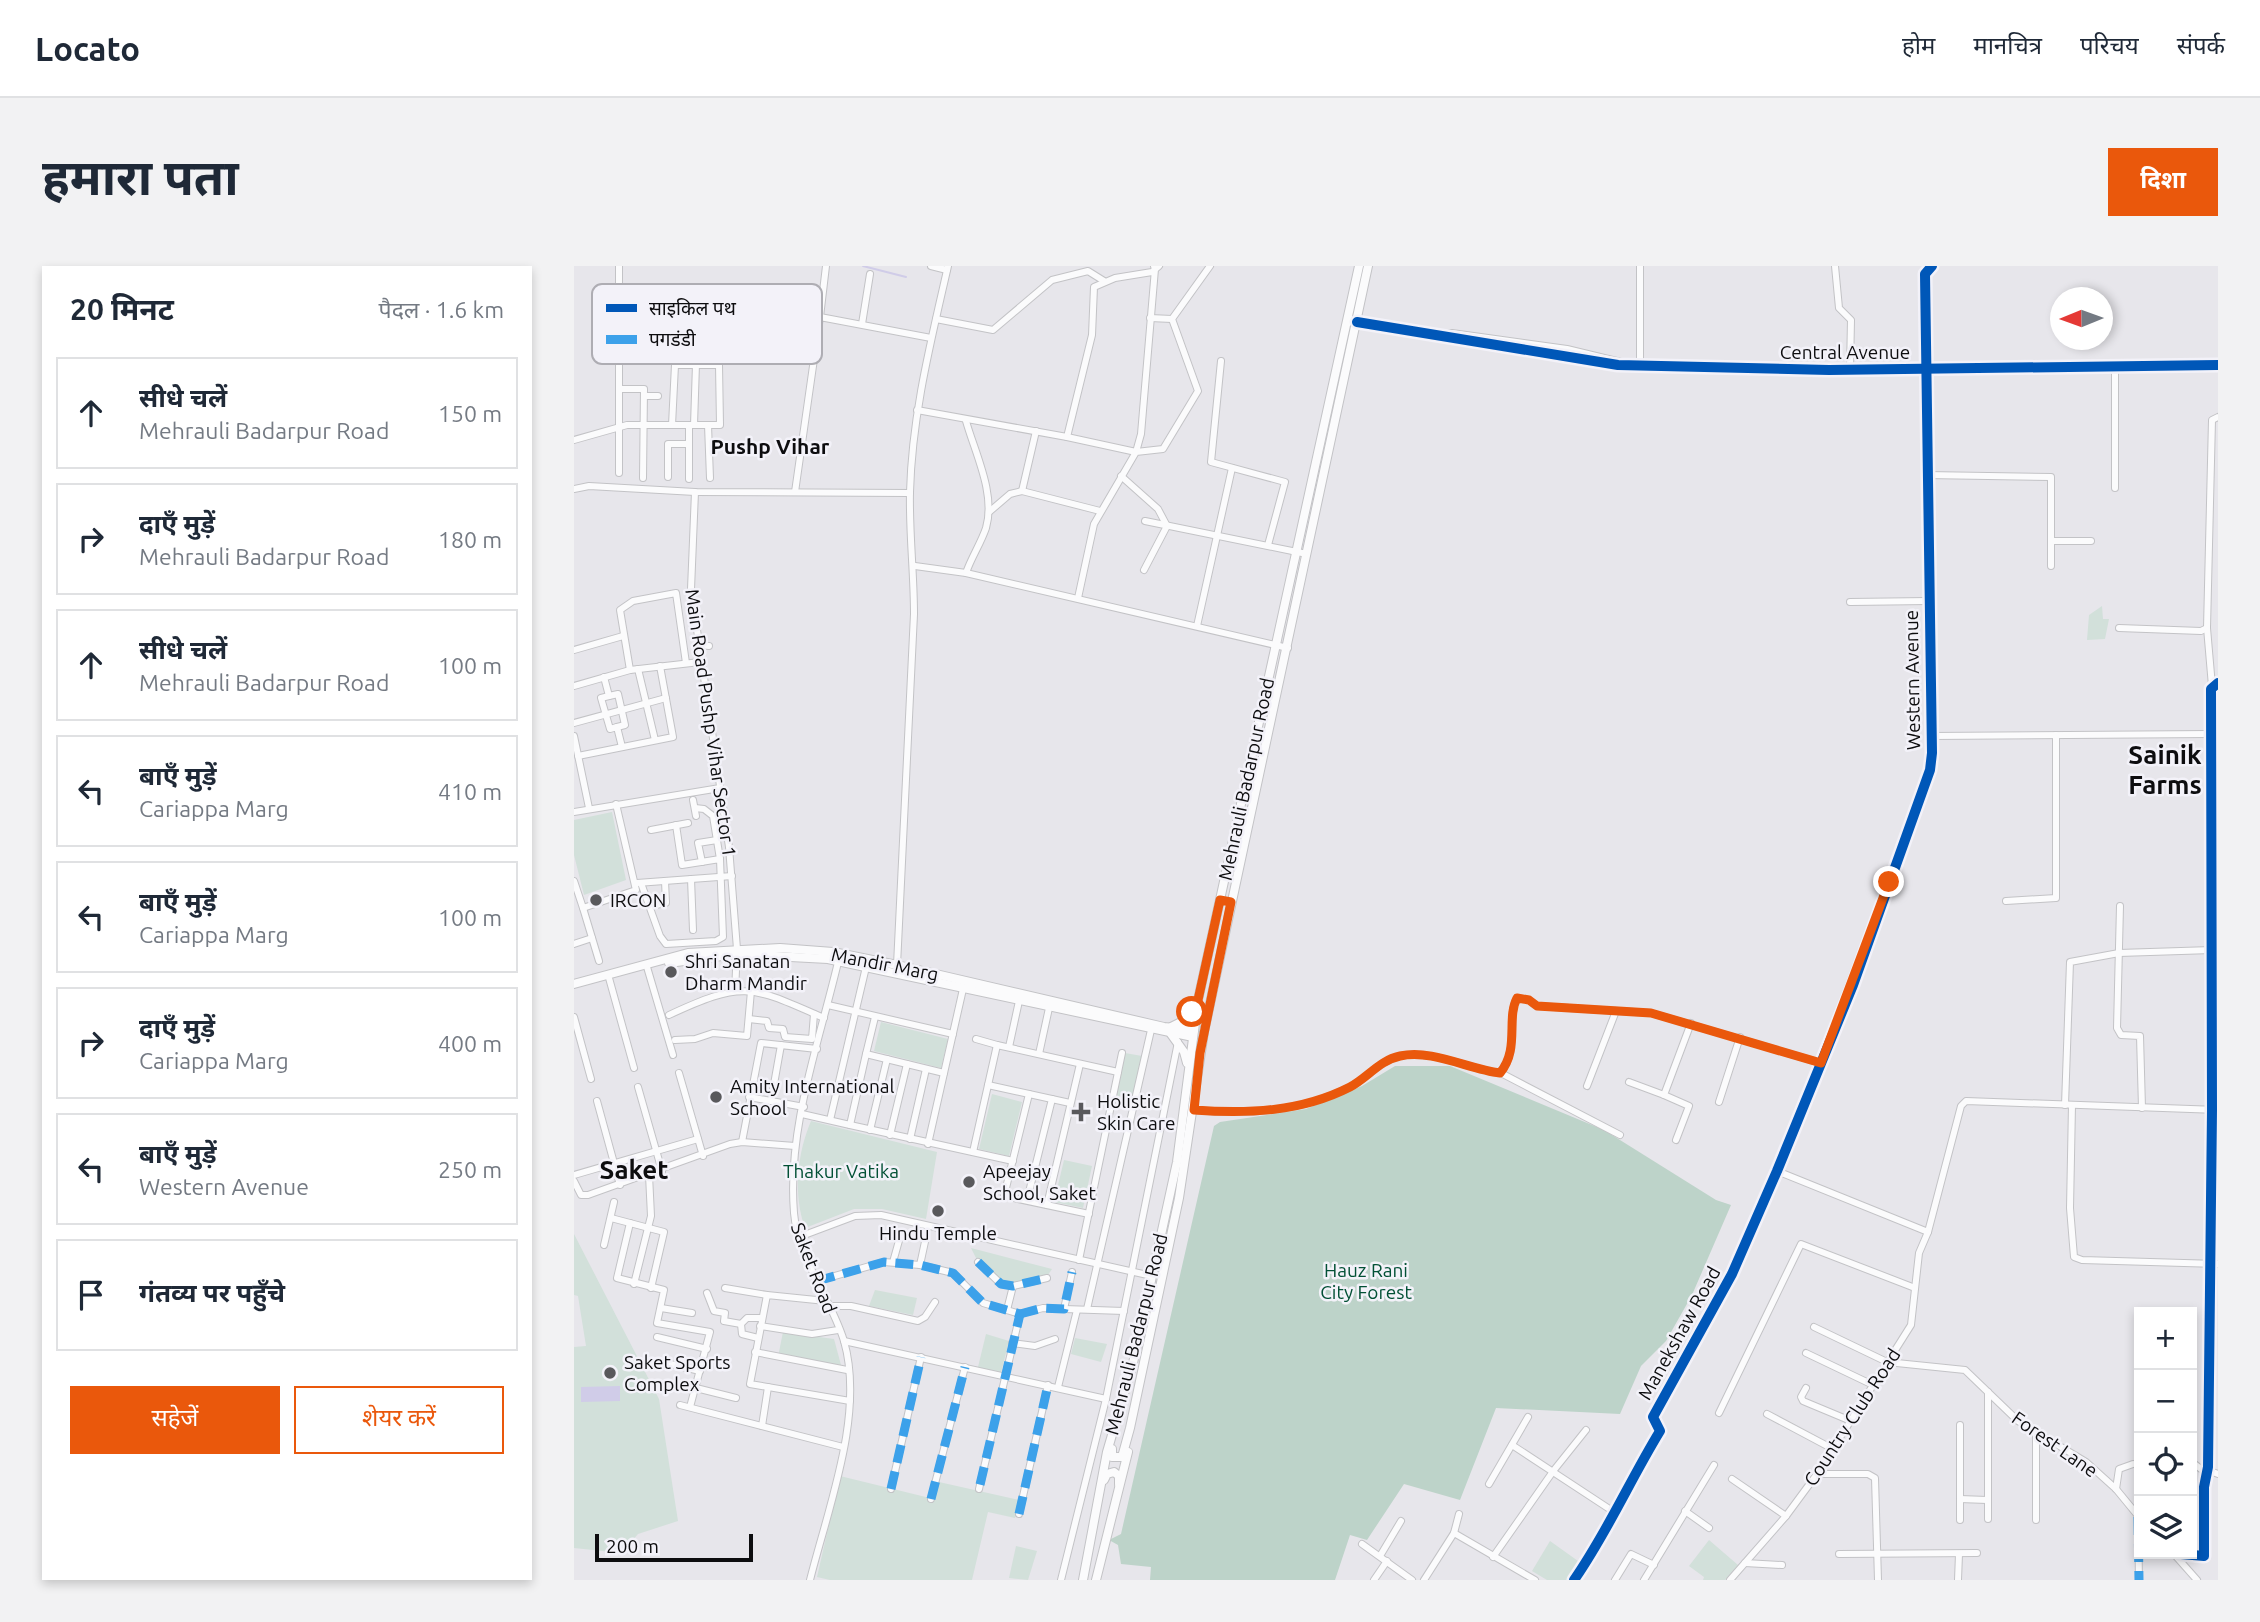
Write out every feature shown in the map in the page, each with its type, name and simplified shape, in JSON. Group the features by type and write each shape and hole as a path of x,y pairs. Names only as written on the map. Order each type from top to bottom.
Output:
{"main road":[{"name":"Mehrauli Badarpur Road","path":"1083,1580 1097,1520 1107,1452 1120,1411 1177,1162 1198,1000 1359,266"},
{"name":"Mehrauli Badarpur Road","path":"1130,1428 1179,1198 1204,1032 1368,266"},
{"path":"1220,900 1231,902"},
{"name":"Mandir Marg","path":"574,986 688,953 780,948 897,965 1194,1034"},
{"name":"Mandir Marg","path":"574,986 647,967 737,951"},
{"name":"Mandir Marg","path":"839,957 866,967 1049,1008 1171,1034 1194,1034"},
{"path":"1164,1027 1183,1022 1198,1000"},
{"path":"1171,1034 1178,1042 1189,1069"},
{"path":"1120,1411 1111,1452 1114,1458 1122,1457 1130,1428"},
{"path":"1096,1580 1115,1508 1130,1428"},
{"path":"1097,1520 1105,1477 1111,1472 1119,1478 1115,1508"}],"street":[{"path":"619,266 619,284"},
{"path":"822,300 826,266"},
{"path":"897,965 908,769 915,566 910,493 917,410 948,268 931,266"},
{"path":"1172,319 1210,266"},
{"path":"1640,266 1640,365"},
{"path":"1835,266 1839,308 1851,320 1850,369"},
{"name":"Western Avenue","path":"1777,1171 1853,985 1924,788 1931,761 1924,370 1925,274 1931,266"},
{"path":"1067,437 1092,335 1093,290 1104,281 1156,267 1141,434 1136,452 1100,511 1091,534 1077,598"},
{"path":"936,319 993,330 1052,280 1088,271 1104,281"},
{"path":"862,324 870,274"},
{"path":"822,317 932,338"},
{"path":"1150,317 1172,319"},
{"path":"917,410 1136,452 1163,449 1196,397 1197,383 1172,319"},
{"name":"Central Avenue","path":"1357,322 1478,340 1567,349 1640,365 1924,370 2218,365"},
{"path":"1221,361 1211,462 1285,482 1268,545"},
{"path":"619,364 619,473"},
{"path":"795,492 813,364"},
{"path":"574,440 619,426 720,425 719,365 674,365 672,425"},
{"path":"689,479 695,365"},
{"path":"2115,368 2115,488"},
{"path":"619,388 644,389 643,478"},
{"path":"644,396 658,396"},
{"path":"2197,1555 2204,1556 2215,1110 2212,950 2215,897 2210,734 2215,684 2207,628 2212,420 2218,417"},
{"path":"966,421 986,486 989,512 985,529 966,573"},
{"path":"708,425 709,478"},
{"path":"1022,491 1036,431"},
{"path":"668,477 668,444 689,444"},
{"path":"1197,626 1232,468"},
{"path":"1926,475 2051,477 2051,566"},
{"path":"1121,476 1158,509 1167,526"},
{"path":"574,489 589,486 695,492 910,493"},
{"path":"989,512 1010,494 1022,491 1100,511"},
{"name":"Main Road Pushp Vihar Sector 1","path":"695,492 691,589 732,876 737,951 735,990"},
{"path":"1145,521 1298,550 1307,554"},
{"path":"1144,570 1167,526"},
{"path":"2052,541 2091,541"},
{"path":"915,566 966,573 1288,648"},
{"path":"655,740 624,636 620,610 623,605 676,593 686,663"},
{"path":"1850,603 1928,601"},
{"path":"2119,628 2201,631 2207,628"},
{"path":"574,650 624,636"},
{"path":"698,645 709,646"},
{"path":"574,686 634,669 700,662"},
{"path":"578,756 673,737 660,666"},
{"path":"604,677 609,696"},
{"path":"618,694 622,709 625,725 610,729 601,698 618,694"},
{"path":"574,723 666,698"},
{"path":"617,727 622,747"},
{"path":"1931,736 2210,734"},
{"path":"2006,901 2053,900 2056,896 2056,735"},
{"path":"574,736 589,808"},
{"path":"574,812 720,788"},
{"path":"616,804 638,883 650,906 660,936 666,944 720,940 725,931 722,877 713,816 704,809 695,812 694,800"},
{"path":"651,830 688,823"},
{"path":"676,825 682,865 720,859"},
{"path":"702,862 698,843 717,840"},
{"path":"638,883 732,876"},
{"path":"691,879 694,930"},
{"path":"574,881 599,961"},
{"path":"650,906 666,903 665,881"},
{"path":"583,908 632,894 638,883"},
{"path":"2120,906 2117,1028 2122,1035 2140,1036 2142,1108"},
{"path":"574,944 592,938"},
{"path":"2212,950 2119,953 2070,962 2068,1105 2074,1257 2082,1260 2218,1264"},
{"name":"Saket Road","path":"810,1580 843,1447 850,1401 844,1341 799,1237 794,1213 795,1146 839,957"},
{"path":"647,967 673,1055"},
{"path":"830,1121 866,967"},
{"path":"609,978 634,1068"},
{"path":"929,1144 963,989"},
{"path":"669,1015 723,992 735,990 773,995 824,1018"},
{"path":"675,1040 695,1039 713,1032 744,1037 748,1034 751,991"},
{"path":"1499,1072 1506,1065 1514,1039 1515,999 1529,1000 1537,1006 1651,1013 1821,1063"},
{"path":"1009,1047 1019,1001"},
{"path":"828,1005 953,1034"},
{"path":"1040,1054 1049,1008"},
{"path":"1587,1086 1616,1011"},
{"path":"812,1037 814,1014"},
{"path":"574,1017 591,1079"},
{"path":"850,1125 875,1017"},
{"path":"749,1019 767,1021 769,1028 783,1029 785,1037 820,1038"},
{"path":"1665,1093 1691,1023"},
{"path":"1087,1309 1151,1030"},
{"path":"1719,1102 1740,1037"},
{"path":"976,1039 1118,1072"},
{"path":"1061,1580 1106,1399 1178,1042"},
{"path":"742,1142 761,1043 817,1049"},
{"path":"771,1101 781,1045"},
{"path":"973,1152 997,1045"},
{"path":"1079,1260 1122,1053"},
{"path":"866,1054 944,1073"},
{"path":"1194,1110 1267,1111 1305,1107 1352,1086 1381,1064 1400,1056 1429,1056 1499,1072 1620,1135"},
{"path":"870,1130 887,1059"},
{"path":"890,1135 907,1064"},
{"path":"1047,1205 1080,1064"},
{"path":"910,1139 926,1069"},
{"path":"679,1073 703,1156"},
{"path":"1629,1082 1665,1093 1687,1104 1690,1108 1676,1140"},
{"path":"988,1085 1070,1103"},
{"path":"638,1087 662,1171"},
{"path":"1029,1094 1004,1195 1088,1214"},
{"path":"749,1097 803,1110 830,1121 1013,1161"},
{"path":"1027,1200 1052,1099"},
{"path":"597,1101 620,1185"},
{"path":"1777,1171 1928,1232 1963,1103 2215,1110"},
{"path":"574,1175 698,1139"},
{"path":"574,1181 581,1195 620,1185 742,1142 795,1146"},
{"name":"Manekshaw Road","path":"1574,1580 1596,1548 1660,1431 1653,1417 1732,1274 1777,1171"},
{"path":"634,1284 652,1210 649,1175"},
{"path":"604,1245 614,1202"},
{"path":"799,1237 855,1216 881,1215 1152,1276"},
{"path":"611,1218 661,1230 665,1235 651,1288"},
{"path":"630,1223 616,1275 620,1281 664,1290 657,1323 710,1332 690,1407"},
{"name":"Country Club Road","path":"1730,1580 1786,1516 1816,1474 1910,1325 1920,1248 1928,1232"},
{"path":"893,1262 900,1237"},
{"path":"920,1265 926,1237"},
{"path":"1719,1413 1801,1244 1914,1288"},
{"path":"817,1281 893,1262 953,1273 982,1303 1020,1314 1043,1308 1124,1311"},
{"path":"978,1262 1001,1284 1013,1286 1047,1278"},
{"path":"1064,1309 1072,1272"},
{"path":"1007,1310 1013,1286"},
{"path":"725,1288 851,1306 918,1321 925,1317 935,1302"},
{"path":"707,1293 713,1311 725,1313 724,1321 741,1324"},
{"path":"766,1295 750,1384 850,1401"},
{"path":"661,1308 692,1313"},
{"path":"1058,1387 1077,1310"},
{"path":"979,1489 1020,1314"},
{"path":"741,1324 747,1318 812,1334 838,1330"},
{"path":"741,1324 742,1334 758,1338"},
{"path":"1814,1327 1887,1362"},
{"path":"657,1337 707,1349"},
{"path":"1012,1343 1035,1346 1055,1339"},
{"path":"844,1341 1106,1399"},
{"path":"2208,1343 2218,1344"},
{"path":"755,1352 847,1370"},
{"path":"1806,1353 1873,1385"},
{"path":"891,1489 922,1357"},
{"name":"Forest Lane","path":"1887,1362 1958,1367 1971,1374 2018,1421 2086,1462 2116,1489 2134,1511"},
{"path":"666,1363 701,1371"},
{"path":"931,1499 965,1367"},
{"path":"1019,1514 1048,1385"},
{"path":"762,1426 768,1387"},
{"path":"696,1388 736,1398"},
{"path":"1806,1388 1801,1397 1803,1401 1851,1422"},
{"path":"1988,1392 1988,1519"},
{"path":"680,1405 843,1447"},
{"path":"1767,1414 1833,1449"},
{"path":"1489,1484 1528,1417"},
{"path":"1960,1424 1961,1520"},
{"path":"1493,1557 1554,1470 1586,1430"},
{"path":"2036,1432 2036,1520"},
{"path":"1512,1445 1554,1470 1614,1512"},
{"path":"2116,1489 2119,1468 2133,1464"},
{"path":"1644,1580 1714,1465"},
{"path":"2197,1465 2218,1474"},
{"path":"1816,1474 1868,1474 1875,1478 1878,1580"},
{"path":"1732,1479 1786,1516"},
{"path":"1960,1499 1987,1500"},
{"path":"1685,1511 1709,1528"},
{"path":"1424,1580 1454,1533 1459,1514"},
{"path":"1380,1556 1401,1521"},
{"path":"1454,1533 1535,1580"},
{"path":"1362,1544 1412,1580"},
{"path":"1839,1554 1877,1556 1977,1553"},
{"path":"1615,1580 1631,1554 1654,1565"},
{"path":"1958,1580 1959,1554"},
{"path":"2139,1559 2139,1580"},
{"path":"2178,1559 2197,1580"},
{"path":"1374,1580 1387,1561"},
{"path":"1745,1563 1782,1565"}],"green space":[{"path":"2102,606 2103,619 2109,619 2105,639 2087,640 2089,615"},
{"path":"612,812 626,880 584,895 574,855 574,820"},
{"path":"881,1022 948,1039 941,1068 874,1051"},
{"path":"1125,1053 1142,1056 1134,1099 1116,1096"},
{"name":"Hauz Rani City Forest","path":"1395,1066 1450,1066 1604,1130 1716,1200 1731,1205 1692,1295 1666,1341 1641,1366 1620,1414 1496,1408 1460,1500 1404,1484 1367,1540 1350,1535 1335,1580 1150,1580 1151,1567 1121,1564 1118,1545 1109,1540 1121,1534 1214,1126 1220,1122 1306,1109 1362,1086"},
{"path":"992,1094 1022,1102 1009,1156 979,1149"},
{"name":"Thakur Vatika","path":"811,1121 937,1152 926,1219 882,1209 854,1209 805,1228 799,1202 798,1174 802,1147"},
{"path":"1064,1160 1092,1166 1083,1208 1054,1202"},
{"name":"Saket Sports Complex","path":"574,1234 659,1399 678,1521 638,1534 621,1553 574,1548 574,1347 586,1346 578,1296 574,1295"},
{"path":"971,1248 1052,1269 1048,1275 1011,1287 978,1262"},
{"path":"875,1290 917,1298 913,1315 869,1306"},
{"path":"783,1332 834,1339 841,1365 778,1357"},
{"path":"986,1334 1009,1341 1001,1373 978,1367"},
{"path":"1075,1338 1107,1344 1101,1362 1071,1354"},
{"path":"840,1476 934,1499 939,1482 1019,1500 1015,1518 988,1512 972,1580 830,1580 817,1577"},
{"path":"1709,1540 1738,1565 1725,1580 1703,1580 1704,1577 1689,1566"},
{"path":"1550,1541 1578,1561 1568,1580 1547,1580 1532,1571"},
{"path":"1016,1546 1037,1551 1028,1580 1009,1578"}],"shaded area":[{"path":"620,1386 620,1401 581,1402 581,1387"}],"waterway":[{"path":"863,266 906,277"}],"marked path":[{"path":"817,1281 884,1262 920,1265 953,1273 983,1303 1020,1314 979,1489"},
{"path":"978,1262 1001,1284 1013,1286 1047,1278"},
{"path":"1020,1314 1043,1308 1064,1309 1072,1272"},
{"path":"891,1489 921,1357"},
{"path":"931,1499 965,1367"},
{"path":"1019,1514 1048,1385"},
{"path":"2139,1559 2139,1580"}],"cycle path":[{"path":"1574,1580 1660,1431 1653,1417 1732,1274 1853,985 1930,770 1932,753 1925,274 1932,266"},
{"path":"1357,322 1618,365 1829,370 2218,365"},
{"path":"2197,1555 2204,1556 2204,1487 2208,1467 2212,1110 2211,689 2218,683"}],"place":[{"name":"IRCON","path":"596,900"},
{"name":"Shri Sanatan Dharm Mandir","path":"671,972"},
{"name":"Amity International School","path":"716,1097"},
{"name":"Holistic Skin Care","path":"1081,1112"},
{"name":"Apeejay School, Saket","path":"969,1182"},
{"name":"Hindu Temple","path":"938,1211"},
{"name":"Saket Sports Complex","path":"610,1373"}],"district":[{"name":"Pushp Vihar","path":"770,447"},
{"name":"Sainik Farms","path":"2165,770"},
{"name":"Saket","path":"634,1170"}],"route":[{"path":"1192,1012 1198,1000 1220,900 1231,902 1200,1053 1194,1110 1267,1111 1305,1107 1352,1086 1381,1064 1400,1056 1429,1056 1500,1073 1506,1065 1514,1039 1517,998 1529,1000 1537,1006 1651,1013 1821,1063 1853,985 1889,882"}]}
